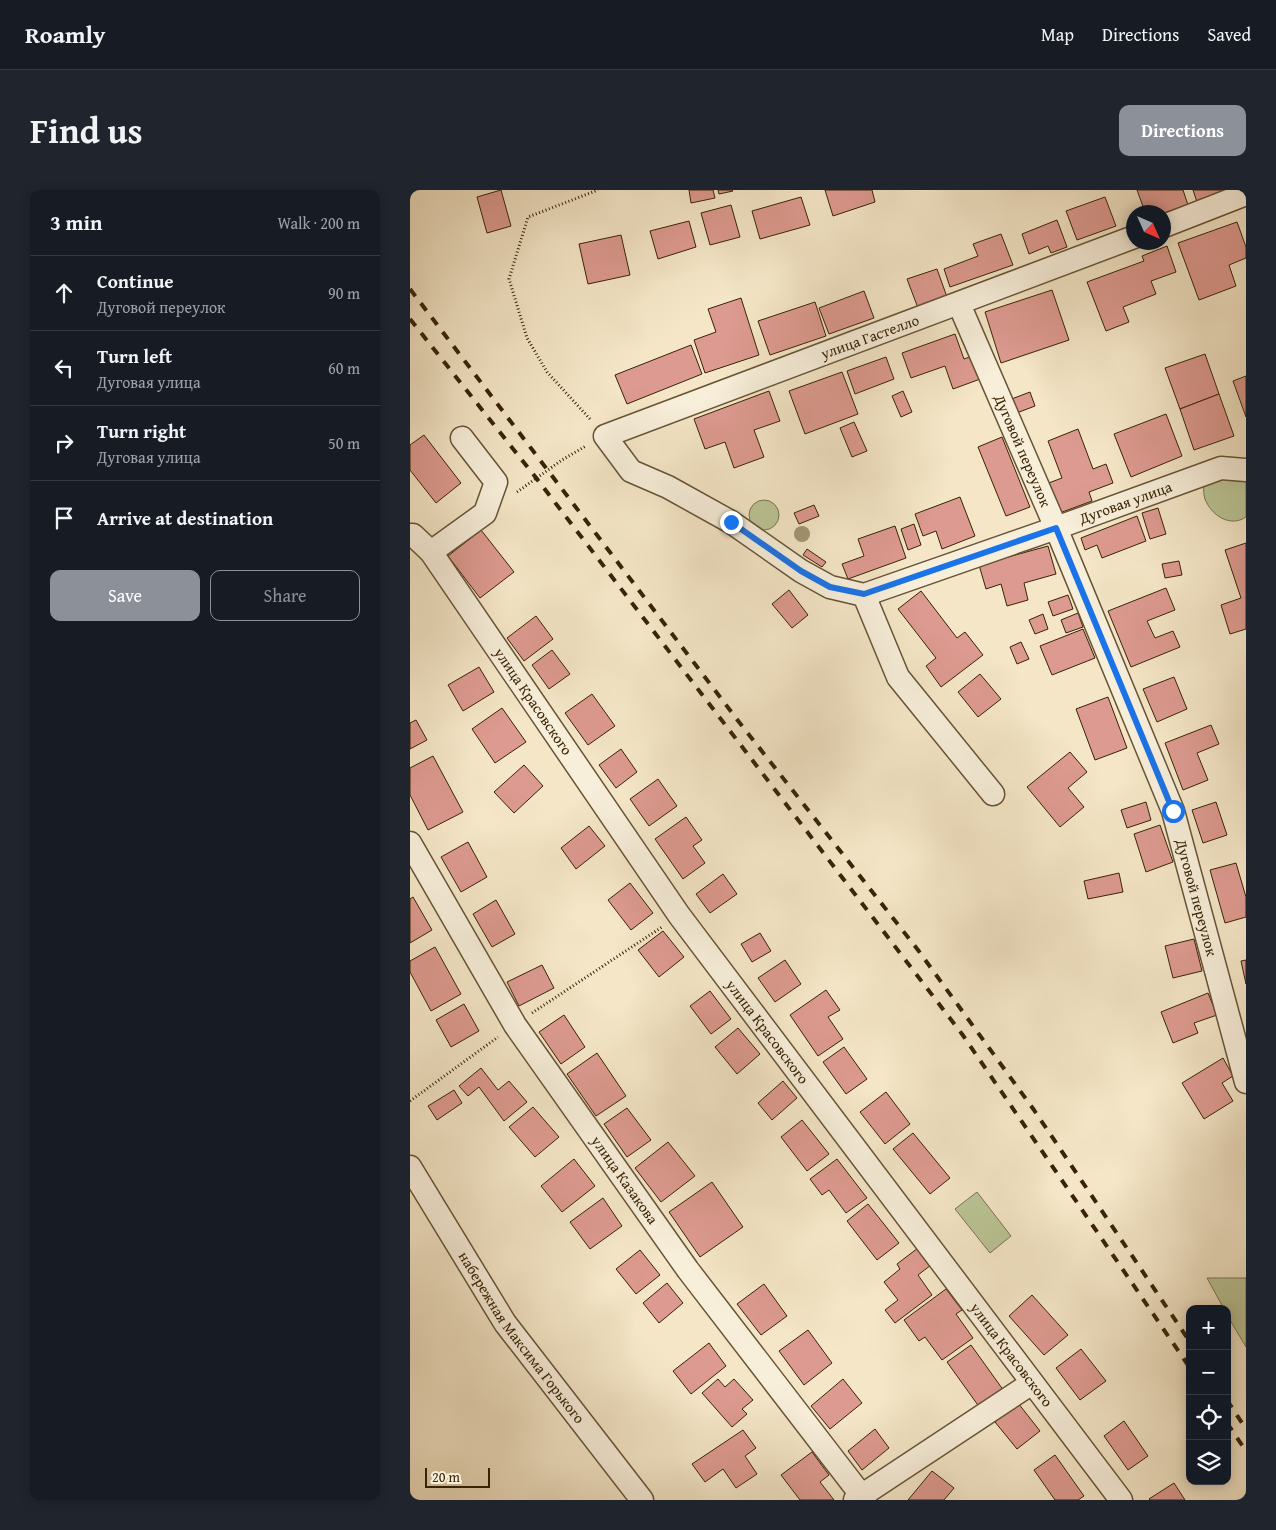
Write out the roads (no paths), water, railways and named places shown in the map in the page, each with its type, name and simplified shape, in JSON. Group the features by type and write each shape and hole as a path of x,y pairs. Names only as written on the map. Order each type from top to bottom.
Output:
{"street":[{"path":"1171,223 1246,194"},
{"name":"улица Гастелло","path":"864,594 830,587 801,571 731,522 668,488 631,471 605,436 1126,240"},
{"name":"Дуговой переулок","path":"960,304 1056,528 1173,811 1246,1082"},
{"path":"431,552 485,513 496,482 462,438"},
{"name":"Дуговая улица","path":"864,594 1056,528 1221,468 1246,470"},
{"name":"улица Красовского","path":"410,535 431,552 679,915 1121,1500"},
{"path":"864,594 898,677 993,794"},
{"name":"улица Казакова","path":"410,843 515,1025 688,1270 860,1499"},
{"name":"набережная Максима Горького","path":"410,1167 505,1323 642,1500"},
{"path":"860,1499 1032,1383"}],"railway":[{"path":"410,289 739,722 918,950 1034,1110 1186,1336"},
{"path":"410,319 537,479 962,1034 1186,1362"},
{"path":"1231,1406 1246,1429"},
{"path":"1231,1429 1246,1451"}]}
